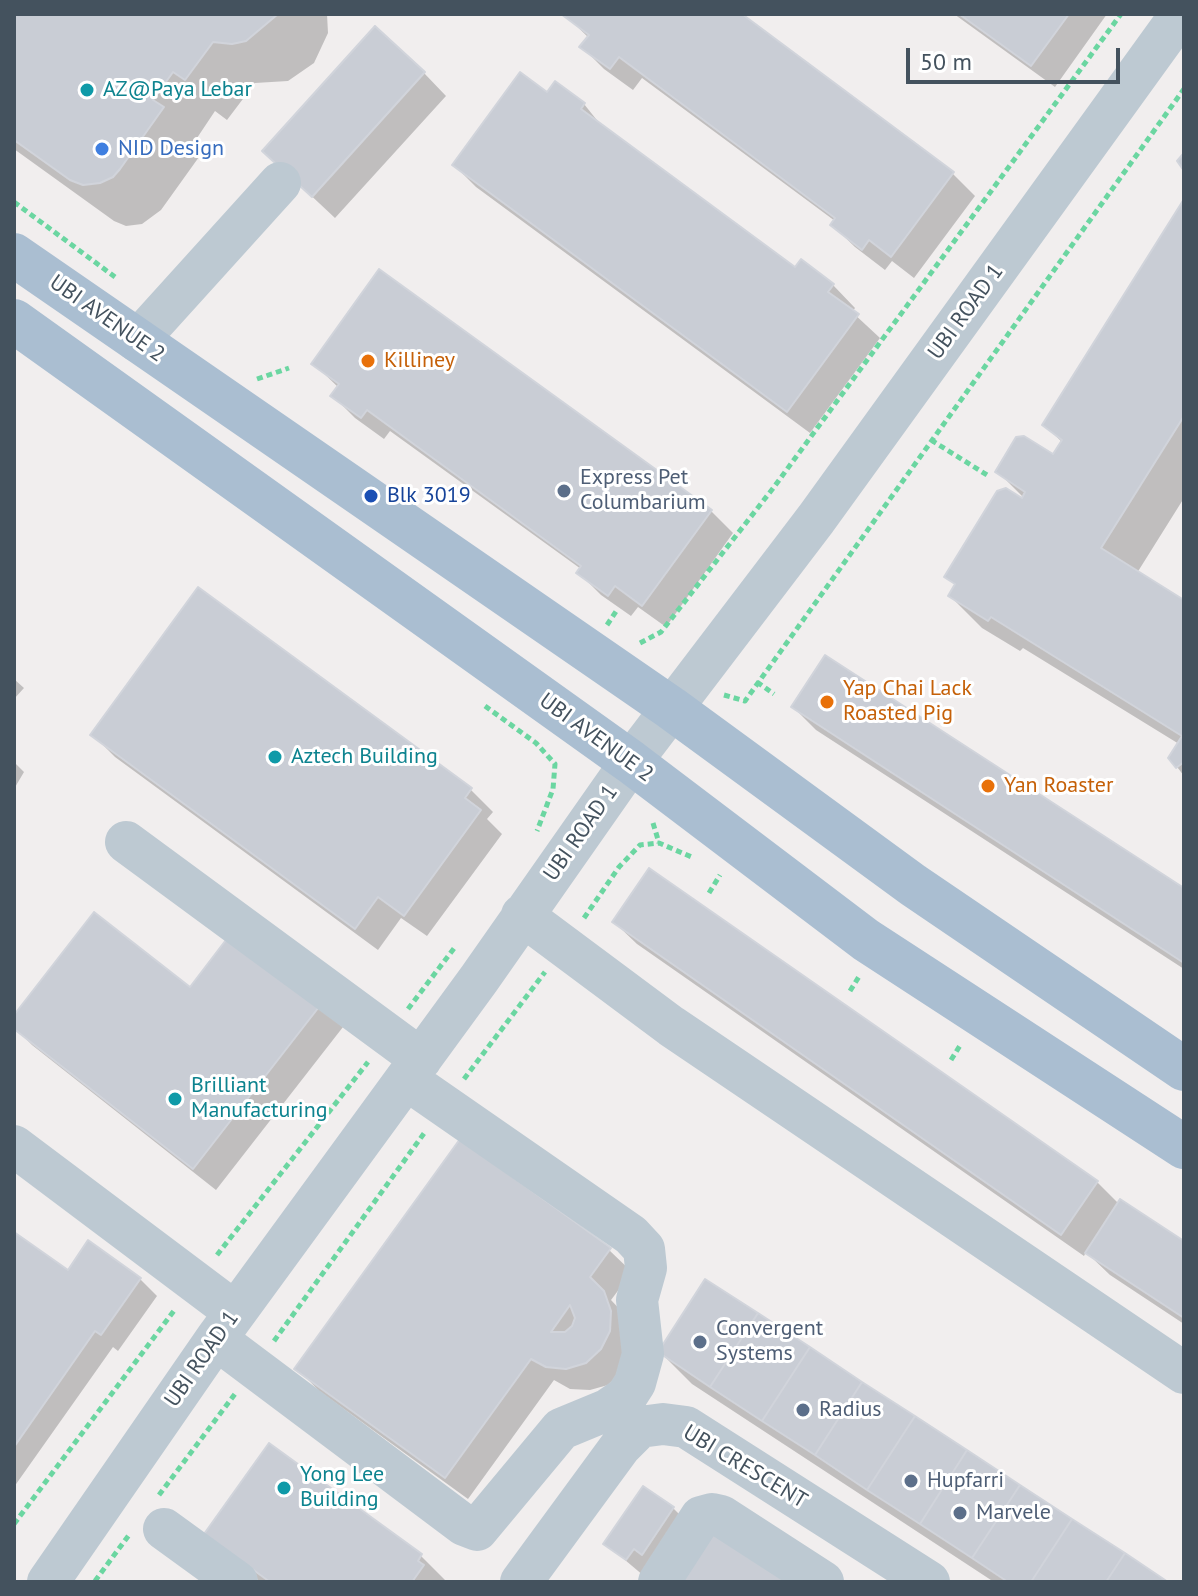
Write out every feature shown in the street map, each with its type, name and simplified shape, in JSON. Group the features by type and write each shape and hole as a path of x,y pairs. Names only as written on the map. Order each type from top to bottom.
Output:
{"main road":[{"name":"UBI AVENUE 2","path":"14,255 671,708 913,885 1184,1069"},
{"name":"UBI AVENUE 2","path":"14,321 631,762 866,940 1184,1147"}],"street":[{"name":"UBI ROAD 1","path":"48,1582 226,1325 405,1058 522,915 671,708 816,519 1181,14"},
{"path":"137,341 280,183"},
{"path":"14,1146 196,1282 254,1368 464,1525 477,1530 561,1429 607,1410 626,1397 635,1383 643,1354 637,1300 646,1268 644,1249 631,1235 444,1105 405,1058 126,842"},
{"path":"522,915 671,1026 1184,1373"},
{"name":"UBI CRESCENT","path":"521,1582 620,1447 640,1427 663,1424 686,1427 929,1582"},
{"path":"659,1582 701,1517 712,1514 721,1516 823,1582"},
{"path":"149,1522 237,1582"}],"path":[{"path":"637,644 661,632 774,487 1121,14"},
{"path":"716,692 745,701 1184,89"},
{"path":"253,381 289,368"},
{"path":"931,440 987,475"},
{"path":"757,682 774,694"},
{"path":"530,844 553,789 555,764"},
{"path":"94,1582 149,1522 254,1368 444,1105 564,947 619,867 640,845 659,843 652,820"},
{"path":"709,893 720,875"},
{"path":"14,1524 196,1282 405,1058 461,939"},
{"path":"850,991 863,971"},
{"path":"951,1060 964,1040"}],"building":[{"name":"AZ@Paya Lebar","path":"14,14 278,14 246,41 232,44 213,42 185,80 173,72 153,100 164,107 120,169 113,177 100,183 83,185 70,180 14,140"},
{"path":"561,14 742,14 954,172 891,257 869,240 862,250 830,225 835,218 619,57 610,69 579,47 589,35"},
{"path":"959,14 1069,14 1031,66"},
{"path":"375,26 425,72 312,197 262,151"},
{"path":"520,72 547,92 555,81 585,103 581,109 795,267 801,259 834,284 828,292 859,314 787,412 452,165"},
{"path":"1184,154 1184,171 1177,161"},
{"path":"1184,199 1184,416 1101,548 1184,600 1184,762 1176,768 1168,758 1182,736 991,617 988,621 948,596 955,584 944,577 997,491 1006,488 1022,498 1025,492 995,472 1016,437 1024,436 1053,454 1062,440 1042,425"},
{"path":"379,269 712,510 642,606 615,586 608,596 576,573 581,566 367,410 361,418 330,396 339,384 311,364"},
{"name":"Aztech Building","path":"198,587 472,788 465,798 481,810 404,916 378,897 355,929 90,735"},
{"path":"825,655 1184,888 1184,963 791,707"},
{"path":"649,868 1098,1181 1061,1235 612,922"},
{"name":"Brilliant Manufacturing","path":"94,912 190,987 232,932 322,1003 193,1169 14,1029 14,1015"},
{"path":"460,1139 611,1248 590,1277 604,1291 611,1311 610,1331 601,1349 586,1363 566,1369 546,1367 531,1359 445,1478 294,1369","holes":["570,1305 575,1318 565,1332 551,1332"]},
{"path":"1120,1199 1184,1241 1184,1318 1085,1253"},
{"path":"14,1232 68,1270 88,1240 141,1278 101,1335 95,1331 14,1447"},
{"path":"705,1279 758,1313 710,1387 658,1352"},
{"path":"758,1313 810,1347 762,1421 710,1387"},
{"path":"810,1347 862,1382 815,1455 762,1421"},
{"path":"862,1382 915,1416 867,1490 815,1455"},
{"path":"915,1416 967,1450 920,1524 867,1490"},
{"name":"Yong Lee Building","path":"269,1443 422,1554 418,1561 424,1565 412,1582 270,1582 204,1534"},
{"path":"967,1450 1020,1485 972,1558 920,1524"},
{"path":"1020,1485 1072,1519 1031,1582 1008,1582 972,1558"},
{"path":"643,1486 674,1507 642,1555 634,1549 626,1560 603,1544"},
{"path":"1072,1519 1125,1553 1106,1582 1031,1582"},
{"path":"716,1529 797,1582 681,1582"},
{"path":"1125,1553 1168,1582 1106,1582"}],"place":[{"name":"AZ@Paya Lebar","path":"87,90"},
{"name":"NID Design","path":"102,149"},
{"name":"Killiney","path":"368,361"},
{"name":"Express Pet Columbarium","path":"564,491"},
{"name":"Blk 3019","path":"371,496"},
{"name":"Yap Chai Lack Roasted Pig","path":"827,702"},
{"name":"Aztech Building","path":"275,757"},
{"name":"Yan Roaster","path":"988,786"},
{"name":"Brilliant Manufacturing","path":"175,1099"},
{"name":"Convergent Systems","path":"700,1342"},
{"name":"Radius","path":"803,1410"},
{"name":"Hupfarri","path":"911,1481"},
{"name":"Yong Lee Building","path":"284,1488"},
{"name":"Marvele","path":"960,1513"}]}
